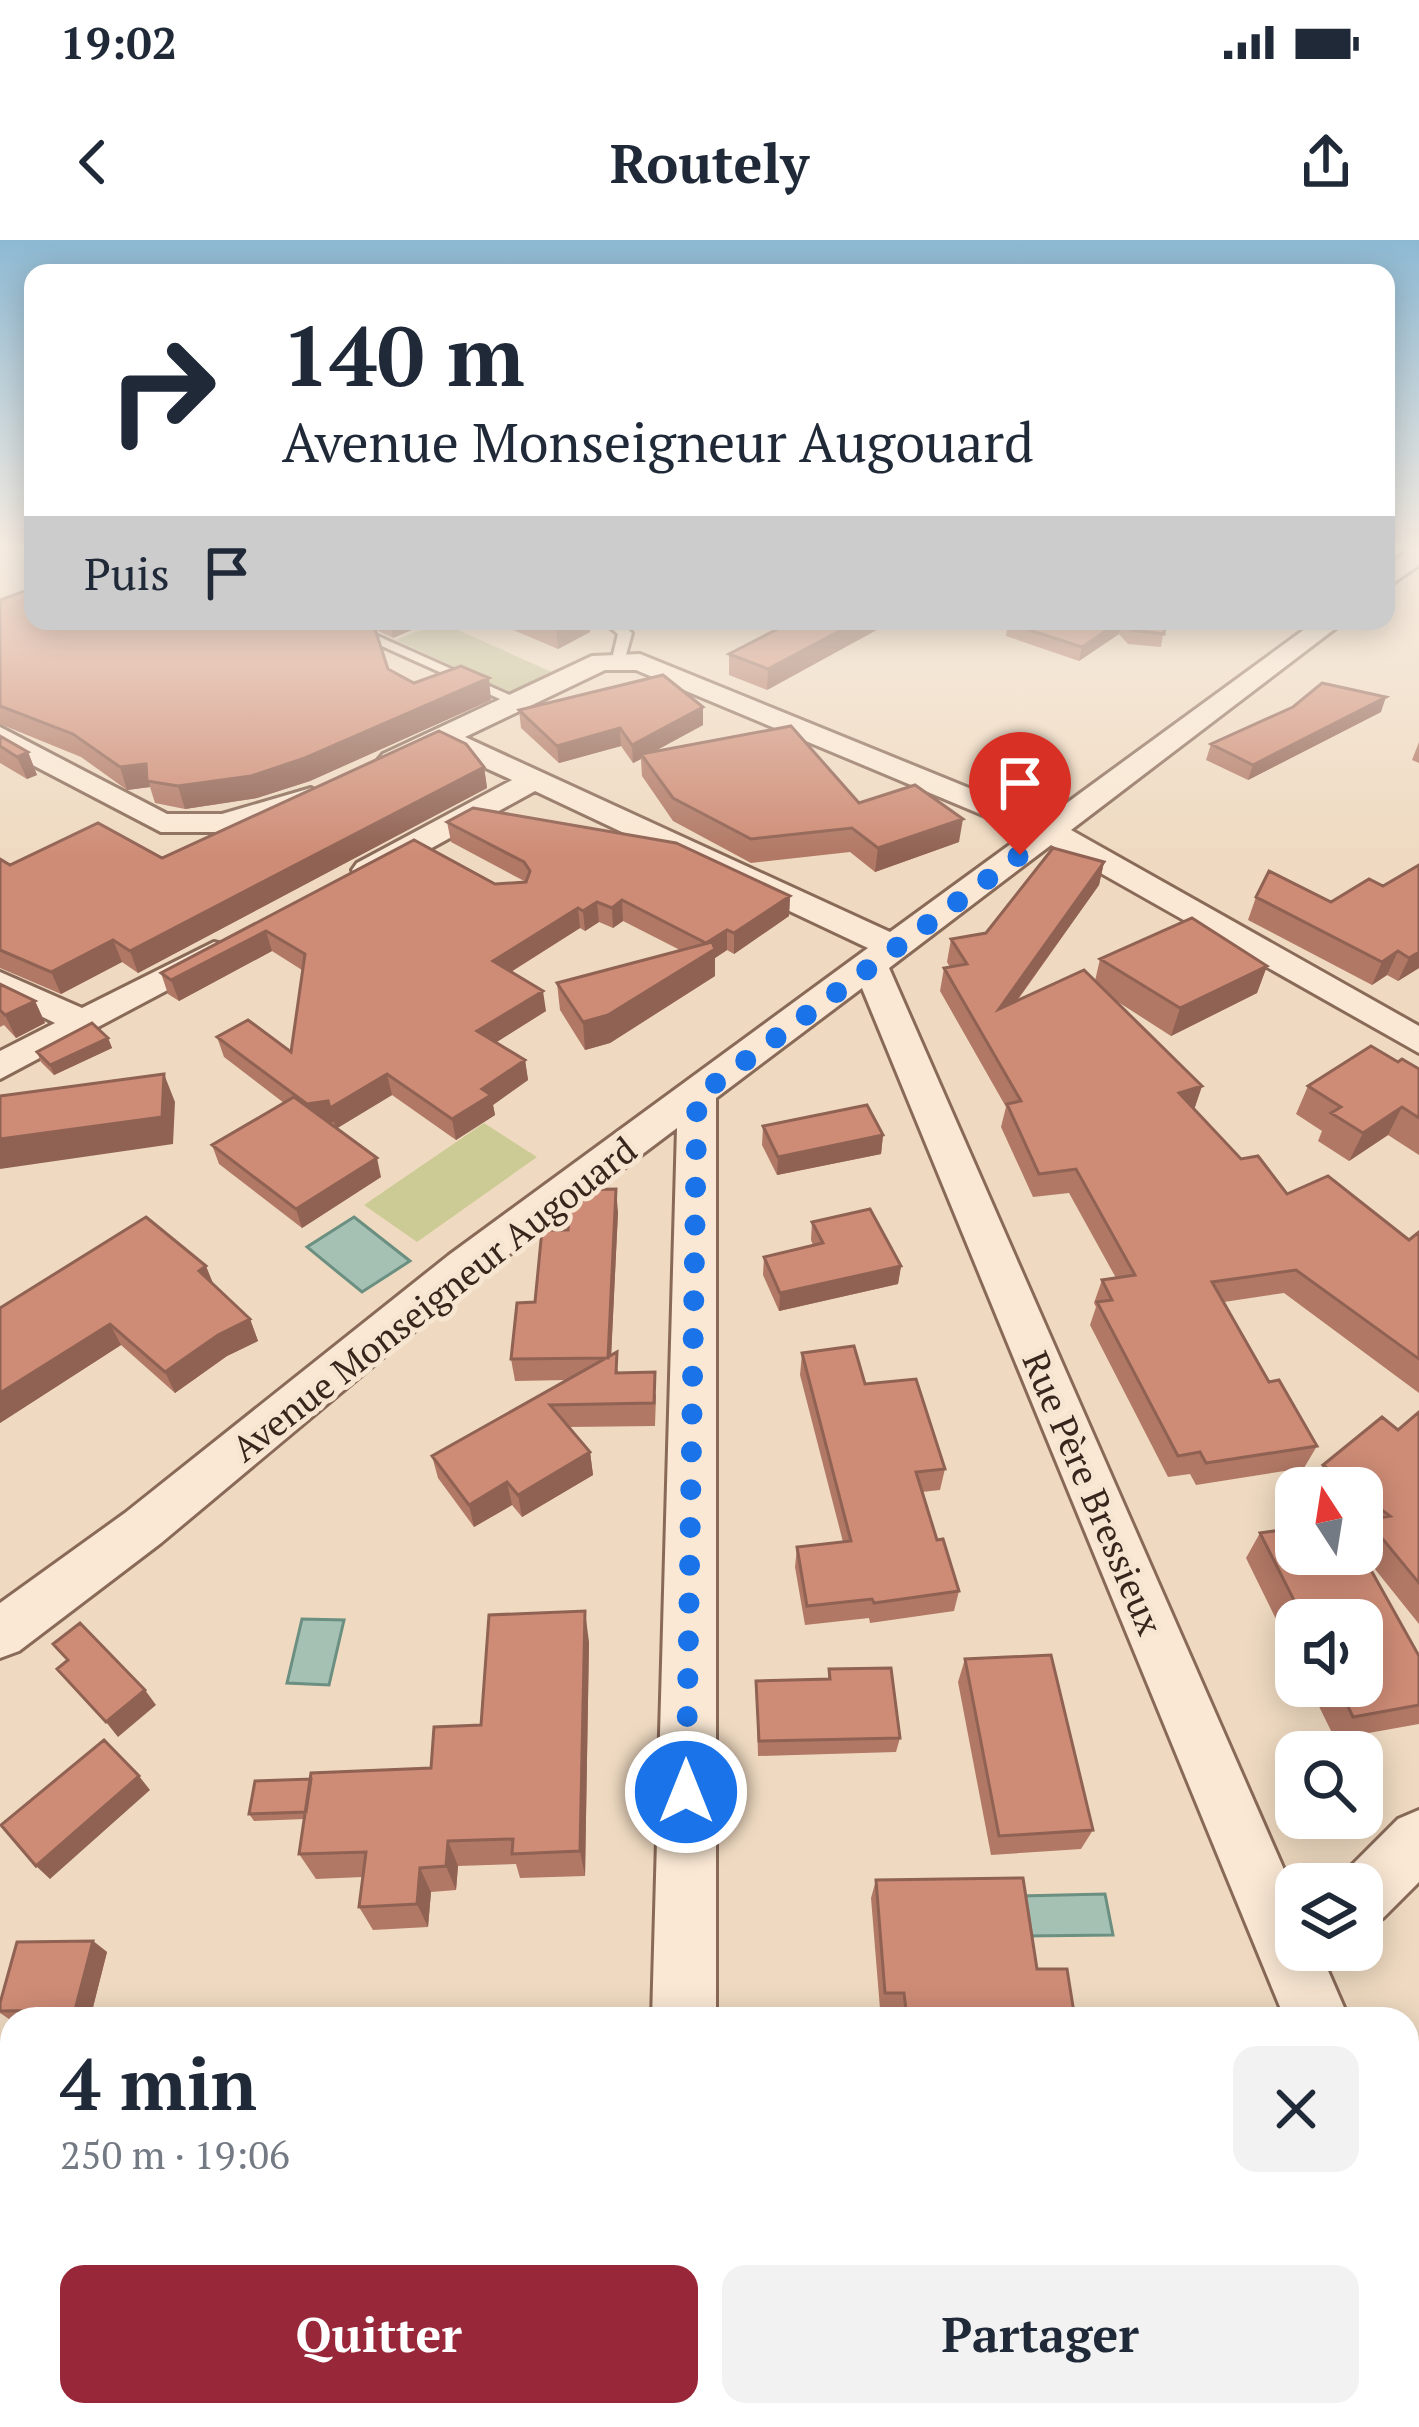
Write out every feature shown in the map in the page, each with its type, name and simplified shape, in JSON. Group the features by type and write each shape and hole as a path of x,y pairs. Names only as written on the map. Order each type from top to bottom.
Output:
{"street":[{"name":"Avenue Monseigneur Augouard","path":"0,1634 143,1528 464,1267 1293,650"},
{"path":"0,736 161,823 224,823 304,801 602,662 640,662 1051,832 1419,1041"},
{"path":"443,737 536,779 883,958"},
{"path":"335,888 536,779"},
{"path":"419,843 456,863"},
{"path":"0,1066 251,932"},
{"name":"Rue Père Bressieux","path":"883,958 1307,1978"},
{"path":"0,983 83,1022"},
{"path":"684,2007 697,1097"},
{"path":"1383,1876 1419,1840"}],"lane":[{"path":"399,650 516,701"},
{"path":"619,659 621,650"}],"shaded area":[{"path":"418,650 503,650 554,673 511,693"},
{"path":"484,1123 537,1157 417,1242 364,1205"},
{"path":"354,1217 410,1261 362,1292 307,1247"},
{"path":"302,1619 344,1620 329,1685 287,1683"},
{"path":"1105,1894 1113,1935 1026,1936 1020,1896"}],"building":[{"path":"0,650 382,650 388,669 414,683 461,666 489,678 305,758 251,776 178,786 147,781 146,764 120,767 73,734 0,706"},
{"path":"737,650 804,650 768,669 729,654"},
{"path":"663,675 703,707 632,745 620,728 557,746 519,710"},
{"path":"1322,683 1386,697 1253,765 1211,744 1293,707"},
{"path":"791,726 859,803 915,785 963,819 878,848 852,828 751,839 673,798 641,754"},
{"path":"439,731 466,744 484,767 130,951 113,940 51,972 0,950 0,859 10,865 98,823 162,858"},
{"path":"0,736 28,752 17,757 0,746"},
{"path":"473,808 676,843 790,896 734,933 727,930 706,943 622,900 612,908 597,902 583,911 578,908 493,961 543,991 477,1031 525,1060 482,1089 491,1095 452,1119 387,1074 330,1108 328,1101 307,1104 217,1037 248,1020 291,1052 305,954 266,931 171,980 161,973 414,840 495,884 526,882 530,871 524,862 447,822"},
{"path":"1053,848 1104,862 999,1009 1084,970 1202,1086 1179,1093 1241,1159 1258,1156 1287,1194 1328,1176 1409,1240 1419,1232 1419,1359 1296,1270 1212,1282 1269,1382 1279,1380 1317,1446 1206,1463 1200,1452 1178,1456 1097,1302 1112,1300 1102,1280 1135,1275 1076,1169 1039,1174 1007,1104 1021,1101 944,968 967,964 951,939 986,933"},
{"path":"1419,865 1419,952 1409,958 1398,951 1382,962 1256,897 1269,871 1331,902 1369,879 1383,886"},
{"path":"1192,918 1267,966 1180,1008 1100,959"},
{"path":"712,942 715,949 608,1015 583,1022 557,983"},
{"path":"0,984 35,1001 5,1015 0,1010"},
{"path":"92,1023 108,1038 50,1065 37,1052"},
{"path":"1371,1046 1419,1069 1419,1118 1402,1107 1363,1133 1331,1113 1341,1107 1308,1086"},
{"path":"164,1074 162,1117 0,1139 0,1096"},
{"path":"294,1097 377,1158 296,1209 212,1145"},
{"path":"867,1105 883,1135 778,1157 763,1126"},
{"path":"616,1189 608,1358 511,1359 517,1303 535,1302 542,1230 568,1230 571,1190"},
{"path":"870,1209 901,1266 780,1293 764,1257 823,1243 812,1222"},
{"path":"146,1217 206,1266 199,1271 250,1319 165,1372 110,1324 0,1393 0,1308"},
{"path":"854,1346 865,1384 916,1379 945,1469 916,1472 959,1591 807,1606 797,1547 851,1541 802,1353"},
{"path":"617,1352 616,1373 655,1372 654,1403 550,1405 590,1452 518,1495 507,1482 469,1505 432,1456"},
{"path":"1419,1412 1419,1583 1383,1539 1383,1517 1390,1516 1383,1511 1383,1467 1323,1465 1382,1417 1398,1430"},
{"path":"1275,1531 1275,1563 1260,1533"},
{"path":"1281,1575 1374,1575 1419,1656 1419,1705 1353,1717 1348,1707 1383,1707 1383,1599 1293,1599"},
{"path":"585,1611 580,1851 512,1854 513,1839 448,1841 446,1866 420,1868 417,1904 359,1907 366,1852 299,1854 311,1773 431,1768 434,1727 481,1725 489,1615"},
{"path":"80,1623 145,1690 106,1722 57,1669 68,1660 53,1644"},
{"path":"1051,1655 1093,1830 999,1836 965,1659"},
{"path":"891,1668 900,1738 759,1741 756,1681 830,1679 829,1669"},
{"path":"104,1740 139,1776 36,1866 1,1825"},
{"path":"311,1779 306,1812 249,1814 255,1781"},
{"path":"1023,1878 1037,1969 1067,1969 1073,2007 906,2007 904,1993 885,1993 876,1880"},
{"path":"93,1941 76,2007 0,2007 17,1942"}],"route":[{"path":"686,1792 697,1097 1020,855"}]}
